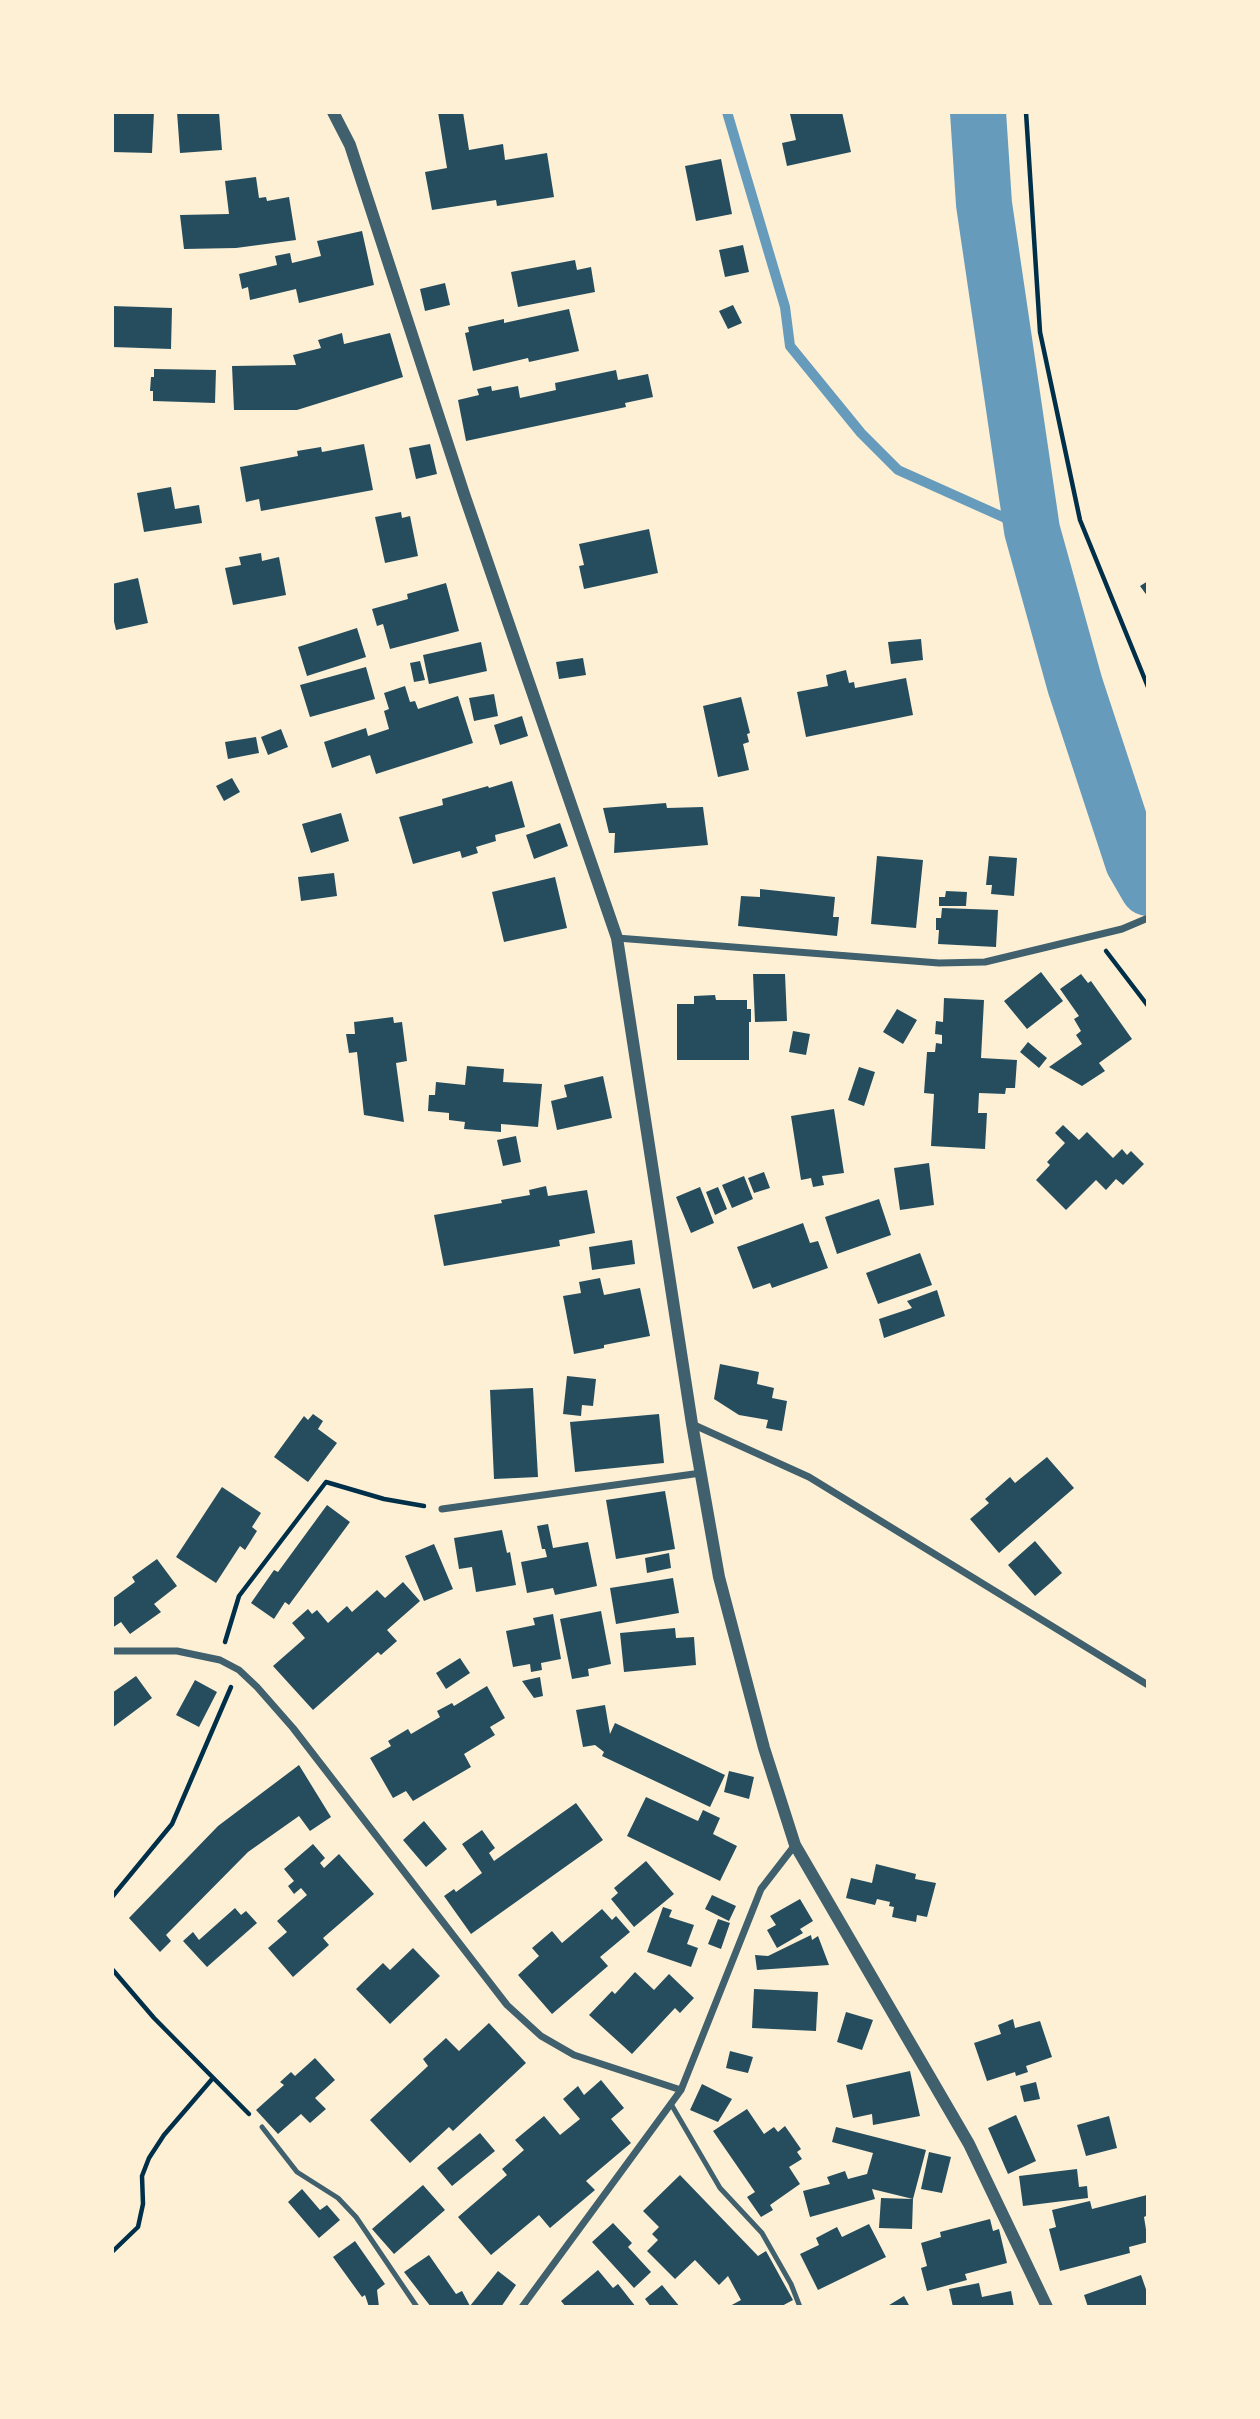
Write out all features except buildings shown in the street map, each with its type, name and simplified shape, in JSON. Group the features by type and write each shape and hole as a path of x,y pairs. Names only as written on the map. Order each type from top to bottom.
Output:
{"street":[{"path":"333,112 350,145 464,494 617,939 692,1424 719,1577 764,1748 795,1845 969,2144 1046,2307"},
{"path":"617,939 939,963 985,962 1122,929 1148,918"},
{"path":"692,1424 809,1477 1148,1685"},
{"path":"442,1509 701,1473"},
{"path":"112,1650 177,1651 220,1660 239,1671 293,1728 507,2005 541,2036 574,2055 681,2091"},
{"path":"522,2307 681,2091 761,1889 795,1845"}],"lane":[{"path":"671,2104 720,2188 761,2233 791,2284 800,2307"},
{"path":"262,2127 297,2172 338,2198 356,2217 417,2307"}],"path":[{"path":"1026,112 1040,332 1080,520 1148,687"},
{"path":"1094,936 1148,1006"},
{"path":"220,1660 239,1596 326,1482 384,1499 442,1509"},
{"path":"112,1897 172,1824 239,1671"},
{"path":"112,1969 154,2018 262,2127"},
{"path":"112,2252 138,2227 143,2204 142,2176 149,2158 164,2135 214,2078"}],"waterway":[{"path":"727,112 785,307 790,346 861,433 898,470 1032,530"},
{"path":"978,112 984,204 1032,530 1075,685 1133,862 1148,888"}]}
